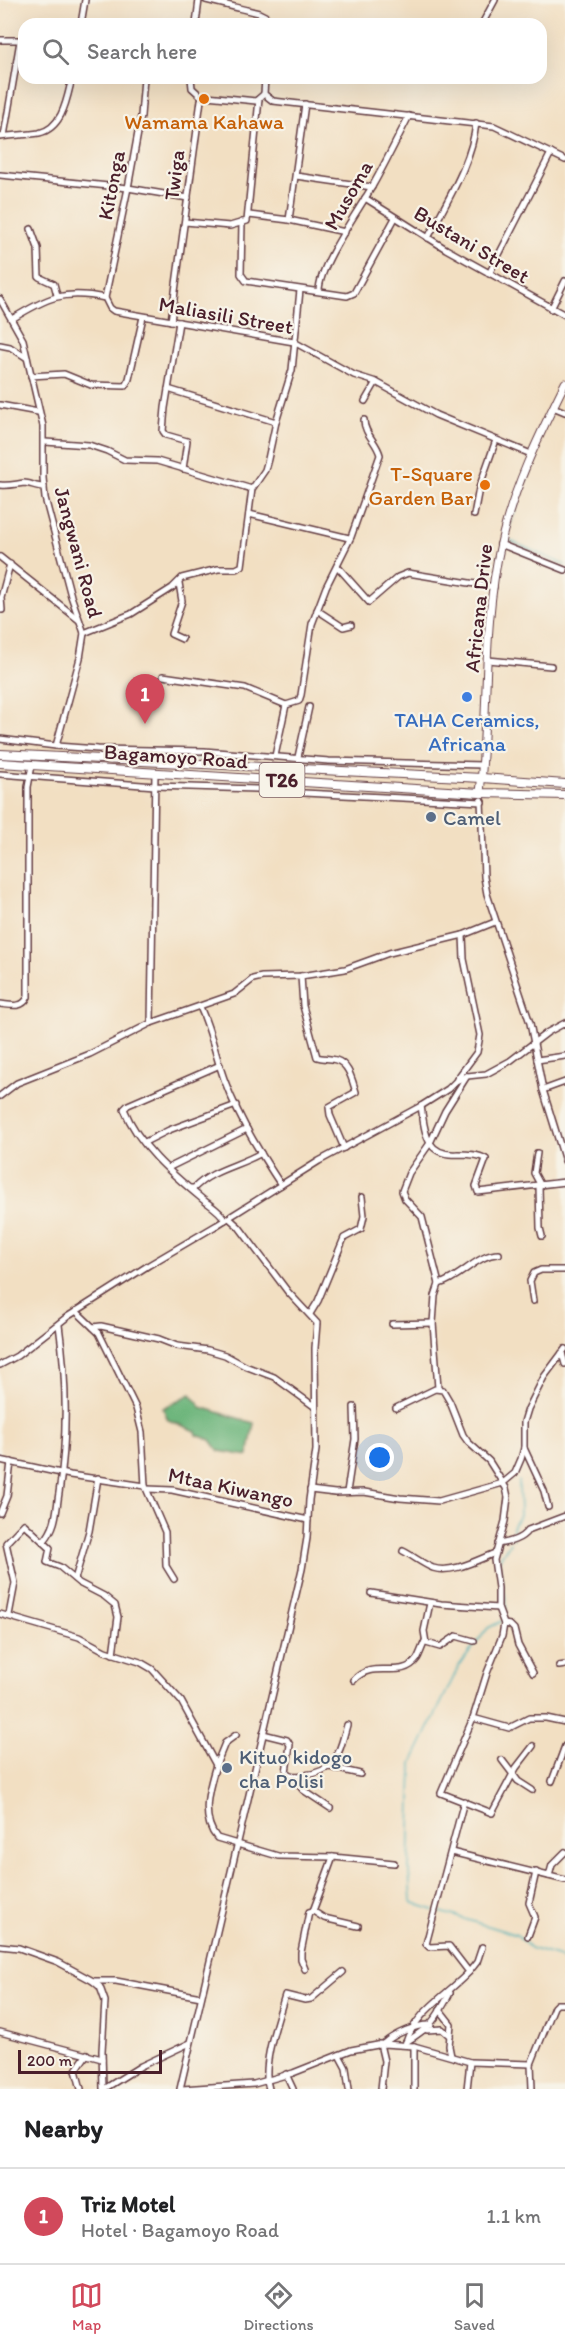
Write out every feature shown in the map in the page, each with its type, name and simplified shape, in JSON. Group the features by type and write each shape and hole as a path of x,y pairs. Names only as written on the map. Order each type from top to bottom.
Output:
{"highway":[{"name":"Bagamoyo Road","path":"0,754 565,784"},
{"name":"Bagamoyo Road","path":"0,763 481,797 565,795"}],"main road":[{"name":"Africana Drive","path":"481,797 488,660 500,544 531,454 565,383"}],"street":[{"path":"82,18 85,0"},
{"path":"197,18 199,0"},
{"path":"206,0 230,3 260,13 266,18"},
{"path":"485,18 495,0"},
{"path":"0,40 18,41"},
{"path":"18,60 2,137 39,133 54,125 63,110 70,84"},
{"name":"Kitonga","path":"105,298 141,116 144,84"},
{"path":"192,84 192,88 203,98 209,96 249,101 259,99 264,94 264,84"},
{"path":"264,94 273,101 494,126 565,160"},
{"name":"Twiga","path":"171,321 203,98"},
{"path":"185,222 230,226 247,221 259,99"},
{"path":"289,220 305,104"},
{"name":"Musoma","path":"319,291 319,283 345,232 372,187 409,116"},
{"path":"428,238 466,161 475,138 476,123"},
{"path":"489,274 551,153"},
{"path":"0,175 128,188 188,198"},
{"path":"296,176 372,187"},
{"name":"Bustani Street","path":"365,198 489,274 565,315"},
{"path":"249,215 289,220 345,232"},
{"path":"242,222 241,274 243,280 347,296 352,295 395,218"},
{"path":"31,229 38,248 39,277 54,284 57,295"},
{"path":"551,309 565,281"},
{"path":"84,633 131,614 179,583 182,578 218,568 236,569 242,566 252,489 265,470 276,422 292,370 300,290"},
{"name":"Maliasili Street","path":"12,319 57,295 87,294 105,298 114,311 294,342 354,375 375,382 436,415 531,454"},
{"name":"Jangwani Road","path":"0,298 22,340 27,358 43,426 44,487 71,597 84,633 80,658 56,746"},
{"path":"31,376 64,374 91,385 125,386 129,379 143,317"},
{"path":"179,322 163,431 166,435 187,441 183,469"},
{"path":"0,345 10,347 27,358"},
{"path":"365,401 375,382"},
{"path":"168,389 276,422"},
{"path":"0,405 38,412"},
{"path":"553,407 565,412"},
{"path":"163,676 203,684 242,687 286,705 299,701 302,695 308,644 316,610 357,522 380,454 364,426 364,420"},
{"path":"474,515 479,488 496,440"},
{"path":"45,442 89,445 107,450 125,460 157,461 252,489"},
{"path":"0,484 10,486 27,483 34,487 44,487"},
{"path":"249,513 349,538"},
{"path":"500,544 565,570"},
{"path":"0,557 81,621"},
{"path":"2,610 2,598 10,564"},
{"path":"337,566 369,602 398,577 408,573 494,587"},
{"path":"179,583 183,601 171,634 182,639"},
{"path":"316,610 344,627 351,625"},
{"path":"488,660 551,666"},
{"path":"275,756 286,705"},
{"path":"298,757 309,706"},
{"path":"0,739 56,746 204,751 329,761 471,767 482,765"},
{"path":"0,1004 18,1005 24,1003 28,997 29,777 32,765"},
{"path":"151,1023 155,773"},
{"path":"0,774 155,786 481,797 484,877 495,922 530,1023 543,1090 565,1161"},
{"path":"0,1096 17,1083 90,1054 175,1013 200,1007 234,994 254,979 262,976 301,976 345,969 389,953 463,935 495,922"},
{"path":"0,1365 17,1356 76,1311 149,1265 281,1185 448,1089 477,1052 480,1035 464,959 463,935"},
{"path":"301,976 305,1013 317,1057 336,1060 343,1064 356,1092 329,1107 330,1115 344,1148"},
{"path":"200,1007 236,1106 247,1129 281,1185"},
{"path":"456,1081 467,1076 486,1074 565,1023"},
{"path":"537,1060 565,1056"},
{"path":"220,1065 124,1107 129,1120 168,1168 239,1227 288,1292 310,1314 317,1325 315,1348 316,1450 302,1569 236,1844 181,2089 241,2088 361,2047 382,2044 406,2043 470,2062 531,2064"},
{"path":"467,1076 439,1121 430,1143 409,1173 402,1191 405,1198 422,1216 439,1284 435,1296 433,1323 438,1388 447,1395 468,1442 485,1457 503,1483 507,1492 508,1504 495,1553 498,1608 504,1624 473,1718 441,1792 492,1813 513,1773 533,1746"},
{"path":"543,1090 565,1082"},
{"path":"145,1142 169,1130 236,1106"},
{"path":"421,1106 427,1136 440,1154 467,1154 486,1160 476,1186 477,1192 565,1182"},
{"path":"168,1168 247,1129"},
{"path":"190,1188 194,1188 201,1180 229,1166 261,1153"},
{"path":"537,1153 534,1173 540,1186 542,1236"},
{"path":"310,1314 318,1301 344,1238 362,1229 364,1216 362,1197"},
{"path":"439,1284 455,1278 487,1254 499,1254"},
{"path":"533,1302 530,1281 534,1273 541,1270 565,1270"},
{"path":"76,1311 99,1333 136,1408 142,1432 147,1490 165,1532 166,1566 174,1579"},
{"path":"392,1324 433,1323"},
{"path":"44,1541 55,1523 67,1422 59,1325"},
{"path":"93,1327 101,1326 159,1339 177,1346 217,1352 274,1377 315,1407"},
{"path":"563,1351 565,1365"},
{"path":"548,1507 544,1491 525,1448 524,1422 544,1377 563,1351"},
{"path":"396,1408 438,1388"},
{"path":"347,1492 355,1439 354,1407"},
{"path":"310,1490 335,1493 364,1492 439,1501 503,1483 515,1473 525,1448"},
{"name":"Mtaa Kiwango","path":"0,1460 98,1478 147,1490 180,1491 308,1520"},
{"path":"0,1513 7,1496 11,1462"},
{"path":"75,1579 89,1531 98,1478"},
{"path":"498,1545 511,1542 528,1530 565,1516"},
{"path":"9,1615 15,1583 6,1543 24,1524 50,1548 47,1562 60,1567 104,1596 116,1608 118,1617 113,1654"},
{"path":"403,1551 439,1569 455,1568 495,1553"},
{"path":"371,1593 430,1603 498,1608"},
{"path":"354,1680 362,1672 369,1670 401,1670 417,1659 425,1641 424,1630 430,1603"},
{"path":"0,1614 79,1637 113,1654 140,1662 152,1669 167,1684 190,1715 216,1765"},
{"path":"504,1624 514,1629 519,1646 533,1673"},
{"path":"425,1641 432,1646 440,1647 458,1636 474,1641"},
{"path":"473,1718 509,1728 528,1718 546,1718 565,1722"},
{"path":"293,1777 318,1773 330,1767 337,1758 347,1725"},
{"path":"263,1734 280,1737 289,1742 286,1773 293,1777 303,1790 330,1808"},
{"path":"236,1735 225,1743 216,1765 207,1802 210,1825 217,1838 278,1856 333,1857 394,1863"},
{"path":"552,1781 565,1746"},
{"path":"502,1760 518,1780 532,1790"},
{"path":"330,1767 360,1774"},
{"path":"464,1801 426,1944 434,1948 449,1946 469,1972"},
{"path":"451,1852 565,1880"},
{"path":"549,1876 552,1865 565,1852"},
{"path":"305,1969 301,1952 309,1912 313,1911 333,1857"},
{"path":"560,1857 565,1863"},
{"path":"528,1936 535,1917 529,1903 536,1872"},
{"path":"313,1911 324,1918 358,1926"},
{"path":"0,1946 19,1948 58,1962 93,1981 100,1988 105,1997 102,2059 104,2089 141,2066 190,2043"},
{"path":"406,2043 411,2030 427,2008 450,1991 477,1962 482,1947"},
{"path":"268,2089 266,2080 271,2037 285,1995 305,2000 311,1999 343,1972"},
{"path":"93,1981 116,1981 201,1997"},
{"path":"406,2043 431,2025 450,1991"},
{"path":"439,2000 451,2024 448,2046 451,2056"},
{"path":"532,2089 531,2064 554,2007 557,2004 565,2004"},
{"path":"382,2044 393,2036 420,2025 431,2025"},
{"path":"425,2031 442,2029 450,2036"},
{"path":"0,2032 102,2059"},
{"path":"381,2089 384,2061 382,2044"},
{"path":"414,2046 414,2089"},
{"path":"81,2089 76,2070 87,2054"},
{"path":"339,2055 346,2068 350,2089"},
{"path":"467,2089 470,2062"},
{"path":"286,2074 293,2089"}],"green space":[{"path":"191,1394 201,1407 254,1423 248,1456 219,1451 211,1440 196,1435 196,1431 168,1420 163,1408"}],"waterway":[{"path":"506,536 537,450"},
{"path":"506,539 565,565"},
{"path":"186,759 230,761"},
{"path":"513,1539 513,1525 520,1515 519,1481"},
{"path":"505,1618 506,1602 500,1573 500,1559 510,1543"},
{"path":"433,1910 411,1902 409,1870 412,1763 459,1666 488,1628 502,1621"},
{"path":"438,1911 517,1935 530,1948 560,1957 565,1963"}],"place":[{"name":"Wamama Kahawa","path":"204,99"},
{"name":"T-Square Garden Bar","path":"485,485"},
{"name":"TAHA Ceramics, Africana","path":"467,697"},
{"name":"Triz Motel","path":"145,724"},
{"name":"Camel","path":"431,817"},
{"name":"Kituo kidogo cha Polisi","path":"227,1768"}]}
